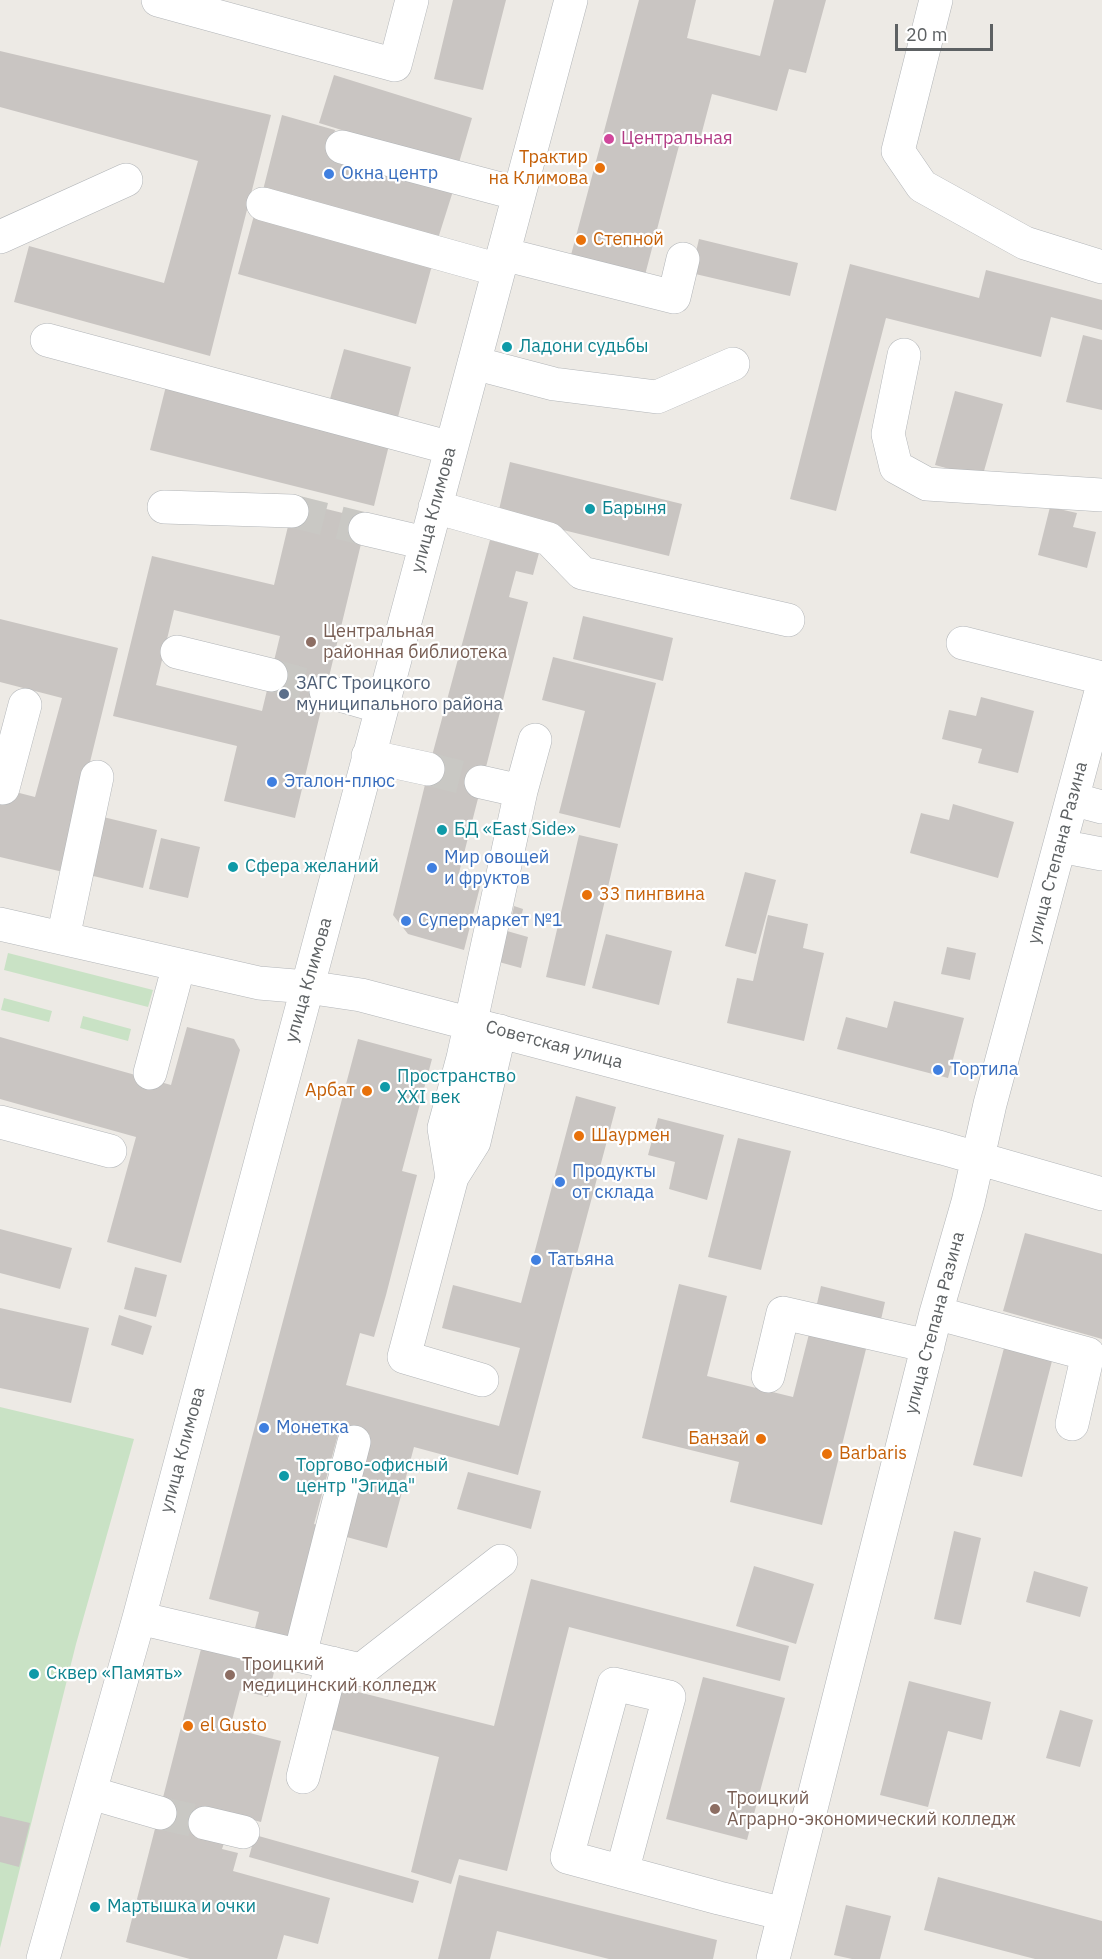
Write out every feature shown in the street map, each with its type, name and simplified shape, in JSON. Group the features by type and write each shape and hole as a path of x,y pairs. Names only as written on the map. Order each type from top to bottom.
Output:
{"street":[{"path":"158,0 395,65 412,0"},
{"name":"улица Климова","path":"43,1959 139,1618 571,0"},
{"path":"936,0 898,151 922,186 1025,243 1102,267"},
{"path":"342,147 519,194"},
{"path":"0,237 126,180"},
{"path":"263,204 501,262 674,297 683,259"},
{"path":"47,340 451,448"},
{"path":"904,355 888,434 896,466 927,483 1102,495"},
{"path":"474,363 554,384 657,397 733,364"},
{"path":"164,507 292,511"},
{"path":"435,507 549,539 582,573 788,620"},
{"path":"365,529 425,543"},
{"path":"963,643 1102,678"},
{"path":"177,652 271,675"},
{"name":"улица Степана Разина","path":"773,1959 936,1313 968,1202 977,1158 1060,846 1087,803 1102,688"},
{"path":"326,692 381,707"},
{"path":"3,789 25,705"},
{"path":"483,1380 404,1357 452,1177 474,1142 486,1027 521,791 535,740"},
{"path":"368,756 428,769"},
{"path":"63,938 97,777"},
{"path":"481,782 521,791"},
{"path":"1060,846 1102,854"},
{"name":"Советская улица","path":"0,924 259,983 361,995 977,1158 1102,1194"},
{"path":"150,1073 179,965"},
{"path":"0,1122 110,1151"},
{"path":"768,1376 783,1313 928,1346"},
{"path":"936,1313 1088,1354 1071,1424"},
{"path":"300,1655 354,1442"},
{"path":"139,1618 361,1670 501,1561"},
{"path":"303,1777 332,1663"},
{"path":"622,1872 669,1697 614,1684 567,1857 622,1872 784,1914"},
{"path":"91,1793 160,1813"},
{"path":"205,1823 243,1832"}],"green space":[{"path":"8,953 153,990 148,1007 4,970"},
{"path":"4,998 52,1011 49,1022 1,1010"},
{"path":"83,1016 131,1029 128,1041 80,1028"},
{"name":"Сквер «Память»","path":"0,1407 134,1439 76,1644 0,1948"}],"building":[{"path":"453,0 506,0 483,90 434,79"},
{"path":"639,0 696,0 687,38 760,56 774,0 826,0 806,73 789,69 777,111 712,94 698,147 680,142 645,275 571,255"},
{"path":"0,51 271,115 210,356 14,302 29,246 164,283 198,161 0,107"},
{"path":"334,75 472,118 458,166 319,123"},
{"name":"Окна центр","path":"282,115 335,130 328,156 453,191 435,248 261,198"},
{"path":"256,208 434,258 416,324 238,274"},
{"path":"699,239 798,263 790,296 691,273"},
{"path":"850,264 979,298 986,270 1102,300 1102,330 1051,317 1041,357 886,318 836,511 790,499"},
{"path":"1083,335 1102,340 1102,410 1066,402"},
{"path":"344,349 411,367 398,417 330,399"},
{"path":"167,382 391,437 374,506 150,450"},
{"path":"955,391 1003,404 982,478 935,465"},
{"name":"Барыня","path":"510,462 682,504 669,556 498,514"},
{"path":"294,501 367,519 295,818 224,801 237,746 113,716 152,556 274,585","holes":["174,610 280,636 262,711 156,685"]},
{"path":"1050,507 1077,513 1073,527 1096,532 1087,568 1038,555"},
{"path":"490,540 539,553 533,575 516,571 509,597 528,602 458,877 481,883 464,950 408,934 393,915 433,752"},
{"path":"583,616 673,638 663,681 573,659"},
{"path":"0,619 118,648 63,872 0,857 0,788 35,797 62,698 0,682"},
{"path":"553,657 656,683 620,828 559,813 585,711 542,700"},
{"path":"981,697 1034,711 1018,773 978,763 982,749 942,739 949,710 976,716"},
{"path":"953,804 1014,822 998,878 910,853 921,813 949,820"},
{"path":"99,816 157,830 143,888 85,874"},
{"path":"579,835 618,844 585,986 546,977"},
{"path":"161,838 200,847 188,898 149,889"},
{"path":"745,872 776,880 756,954 725,946"},
{"path":"514,906 523,909 520,923 511,920"},
{"path":"768,915 808,924 803,948 824,953 804,1041 727,1023 737,978 753,981"},
{"path":"507,931 528,937 521,968 499,962"},
{"path":"606,934 672,951 659,1005 592,988"},
{"path":"947,947 976,953 970,980 941,974"},
{"path":"894,1001 964,1018 948,1078 837,1049 846,1017 887,1028"},
{"path":"187,1027 234,1039 240,1050 181,1263 107,1242 136,1137 0,1099 0,1037 171,1085"},
{"path":"358,1039 432,1059 402,1171 417,1175 386,1295 374,1337 360,1333 346,1385 499,1426 520,1348 442,1328 453,1285 521,1303 576,1096 616,1107 518,1475 414,1447 387,1548 343,1536 370,1435 340,1427 314,1524 323,1527 292,1642 254,1632 259,1612 209,1599"},
{"path":"658,1118 724,1135 707,1200 669,1189 675,1162 648,1155"},
{"path":"738,1138 791,1151 761,1270 708,1257"},
{"path":"0,1229 72,1248 60,1289 0,1273"},
{"path":"1025,1233 1102,1254 1102,1339 1003,1311"},
{"path":"135,1267 167,1275 156,1317 124,1309"},
{"path":"679,1284 727,1296 707,1376 793,1397 810,1330 867,1345 822,1525 730,1502 739,1462 642,1438"},
{"path":"821,1286 885,1302 880,1324 816,1308"},
{"path":"0,1308 89,1328 71,1403 0,1388"},
{"path":"119,1315 152,1326 143,1355 111,1345"},
{"path":"1004,1348 1052,1361 1022,1477 973,1465"},
{"path":"468,1472 541,1491 531,1529 457,1509"},
{"path":"954,1531 981,1538 961,1625 934,1619"},
{"path":"754,1566 814,1584 796,1644 736,1626"},
{"path":"1034,1571 1088,1587 1080,1617 1026,1602"},
{"path":"531,1579 789,1646 780,1681 569,1627 507,1871 459,1859 451,1884 411,1872 439,1757 330,1729 342,1688 494,1726"},
{"path":"201,1649 275,1668 268,1697 240,1690 230,1728 281,1741 261,1822 209,1809 226,1837 222,1849 238,1853 233,1871 330,1898 318,1944 284,1935 277,1959 190,1959 126,1942"},
{"path":"703,1677 785,1698 747,1840 666,1819"},
{"path":"909,1681 991,1702 982,1740 948,1731 928,1807 880,1795"},
{"path":"1060,1710 1093,1720 1080,1767 1046,1758"},
{"path":"0,1816 30,1823 19,1867 0,1862"},
{"path":"255,1835 419,1881 413,1903 249,1857"},
{"path":"459,1875 717,1940 713,1959 609,1959 497,1931 490,1959 438,1959"},
{"path":"938,1877 1102,1921 1102,1959 1035,1959 924,1930"},
{"path":"846,1905 891,1916 880,1959 852,1959 834,1955"}],"tunnel":[{"path":"292,511 365,529"},
{"path":"271,675 326,691"},
{"path":"428,769 481,782"},
{"path":"160,1813 205,1823"}],"place":[{"name":"Центральная","path":"609,139"},
{"name":"Трактир на Климова","path":"600,168"},
{"name":"Окна центр","path":"329,174"},
{"name":"Степной","path":"581,240"},
{"name":"Ладони судьбы","path":"507,347"},
{"name":"Барыня","path":"590,509"},
{"name":"Центральная районная библиотека","path":"311,642"},
{"name":"ЗАГС Троицкого муниципального района","path":"284,694"},
{"name":"Эталон-плюс","path":"272,782"},
{"name":"БД «East Side»","path":"442,830"},
{"name":"Сфера желаний","path":"233,867"},
{"name":"Мир овощей и фруктов","path":"432,868"},
{"name":"33 пингвина","path":"587,895"},
{"name":"Супермаркет №1","path":"406,921"},
{"name":"Тортила","path":"938,1070"},
{"name":"Пространство XXI век","path":"385,1087"},
{"name":"Арбат","path":"367,1091"},
{"name":"Шаурмен","path":"579,1136"},
{"name":"Продукты от склада","path":"560,1182"},
{"name":"Татьяна","path":"536,1260"},
{"name":"Монетка","path":"264,1428"},
{"name":"Банзай","path":"761,1439"},
{"name":"Barbaris","path":"827,1454"},
{"name":"Торгово-офисный центр \"Эгида\"","path":"284,1476"},
{"name":"Сквер «Память»","path":"34,1674"},
{"name":"Троицкий медицинский колледж","path":"230,1675"},
{"name":"el Gusto","path":"188,1726"},
{"name":"Троицкий Аграрно-экономический колледж","path":"715,1809"},
{"name":"Мартышка и очки","path":"95,1907"}]}
